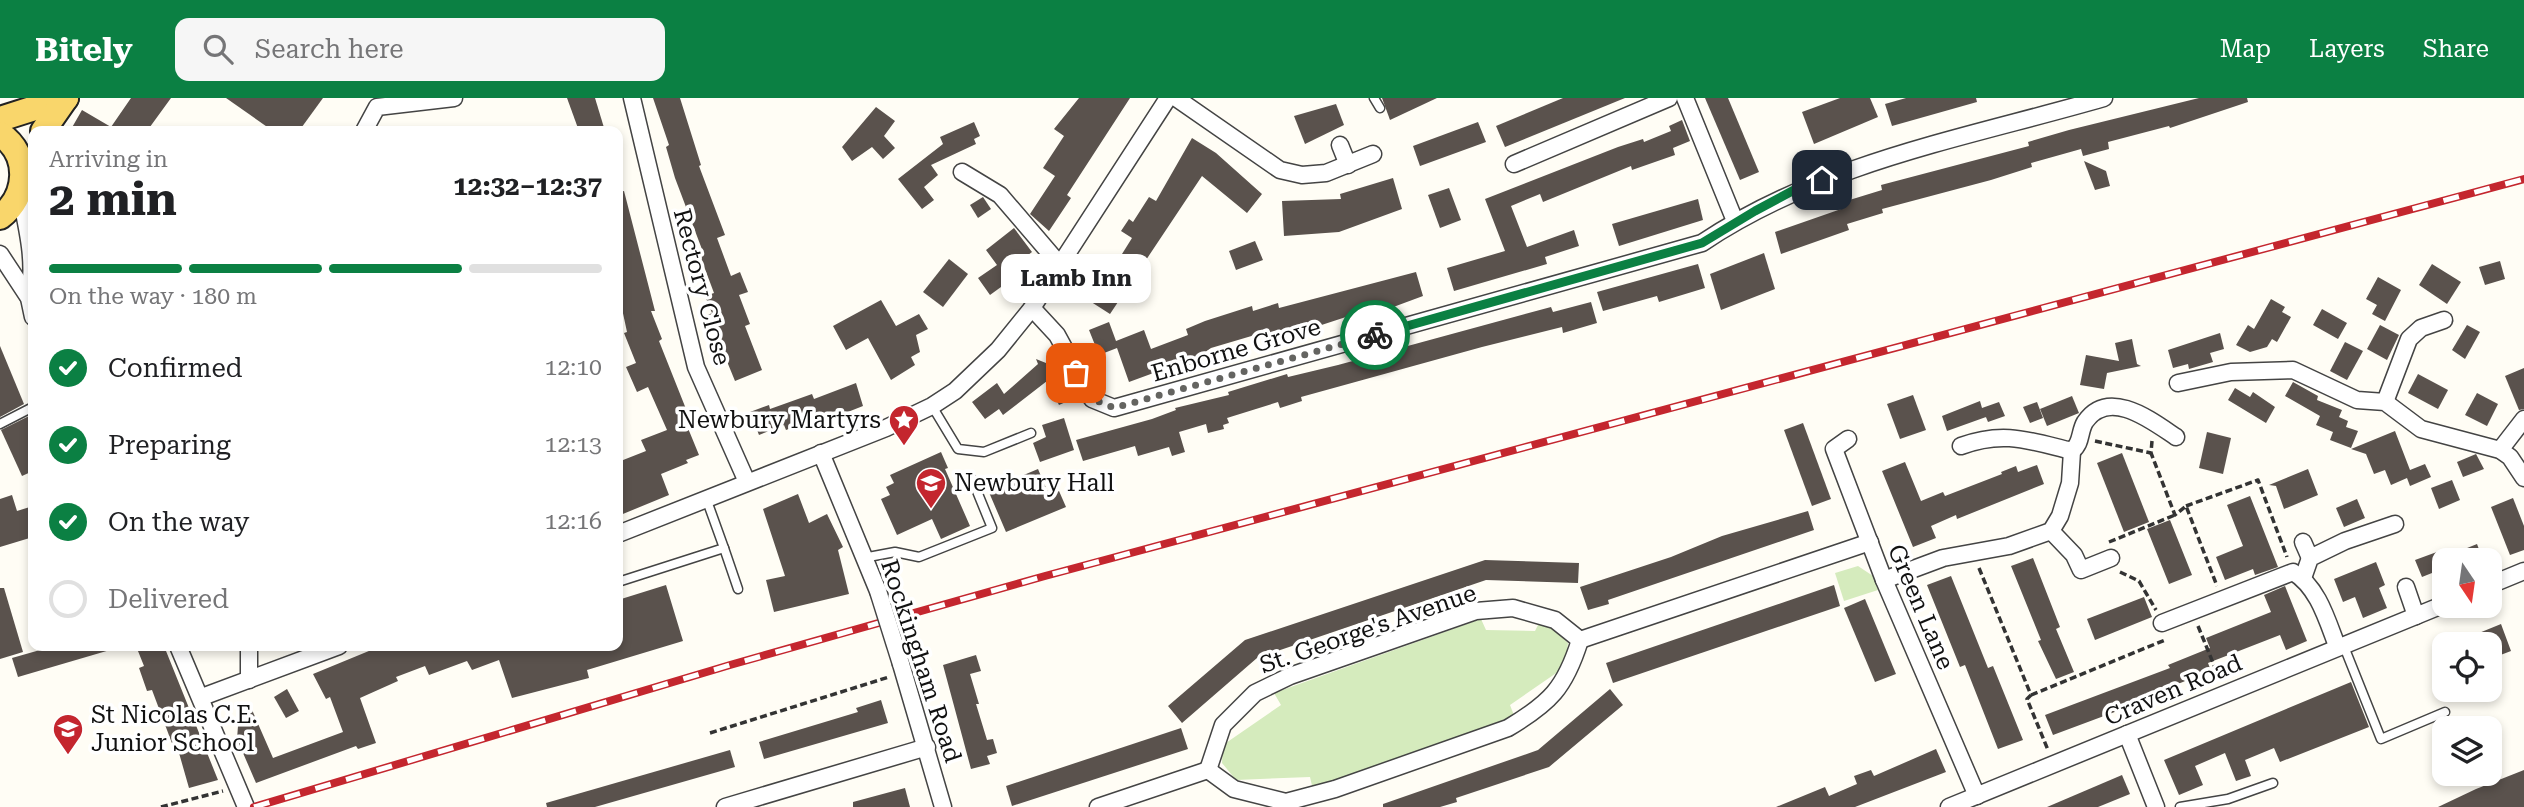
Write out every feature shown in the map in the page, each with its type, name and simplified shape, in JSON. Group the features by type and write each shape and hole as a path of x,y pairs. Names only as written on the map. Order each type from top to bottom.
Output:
{"main road":[{"path":"0,119 66,98 46,126"},
{"path":"0,134 14,147 24,183 12,207 0,217"}],"street":[{"path":"379,112 454,98"},
{"name":"Rectory Close","path":"632,98 696,367 747,482"},
{"path":"623,532 932,406 985,364 1032,308 1168,98"},
{"path":"1176,98 1280,170 1302,175 1326,173 1373,154"},
{"path":"1514,164 1669,98"},
{"path":"1685,98 1735,221"},
{"name":"Enborne Grove","path":"1032,308 1057,335 1093,399 1114,408 1702,243 1735,221 1796,189 1913,149 2104,98"},
{"path":"1340,145 1348,165"},
{"path":"962,172 1000,195 1060,265"},
{"path":"24,183 28,221"},
{"path":"0,254 28,296"},
{"path":"2385,402 2409,340 2421,328 2444,320"},
{"path":"2178,383 2231,372 2293,370 2357,400 2385,402 2421,429 2500,450 2510,457 2524,478"},
{"path":"1884,580 1943,558 2009,546 2051,531 2060,516 2085,422 2104,408 2128,407 2176,437"},
{"path":"2500,450 2524,419"},
{"path":"1961,446 1984,437 2005,436 2077,445"},
{"name":"Green Lane","path":"1848,439 1834,449 1884,580 1977,796"},
{"name":"Rockingham Road","path":"821,453 878,591 943,807"},
{"path":"2165,631 2223,601 2298,575 2310,558 2345,541 2395,524"},
{"path":"2051,531 2074,555 2081,570 2108,551"},
{"path":"1098,807 1209,770 1234,789 1286,802 1335,789 1508,727 1530,715 1550,700 1570,673 1580,640 1870,542"},
{"path":"2303,542 2310,558"},
{"path":"2502,580 2524,571"},
{"path":"2298,575 2316,596 2340,644"},
{"path":"2406,587 2416,616"},
{"name":"St. George's Avenue","path":"1209,770 1223,725 1237,708 1255,693 1315,667 1476,611 1513,608 1555,620 1580,640"},
{"name":"Craven Road","path":"1949,807 2340,644 2432,609"},
{"path":"249,651 249,680"},
{"path":"202,697 326,651"},
{"path":"181,653 202,697 246,807"},
{"path":"2127,734 2156,807"},
{"path":"725,807 927,747"}],"lane":[{"path":"1374,98 1380,108"},
{"path":"932,406 958,449 984,452 1031,433"},
{"path":"0,424 28,410"},
{"path":"863,558 895,552 919,557 992,528 972,479"},
{"path":"706,498 738,589"},
{"path":"623,580 724,548"},
{"path":"2340,644 2381,739 2445,712"},
{"path":"2180,807 2228,799 2273,782"}],"path":[{"path":"2077,445 2151,453 2175,515"},
{"path":"2054,765 2027,699 2165,631 2148,590 2139,581 2122,573 2108,551 2175,515 2186,506 2258,480 2298,575"},
{"path":"2186,506 2223,601"},
{"path":"1972,551 2031,695"},
{"path":"2189,630 2199,626 2225,692"},
{"path":"710,733 903,669"},
{"path":"161,807 239,787"}],"green space":[{"path":"1858,566 1873,576 1878,590 1844,601 1835,573"},
{"path":"1481,619 1486,630 1535,631 1539,623 1551,627 1568,643 1565,667 1510,705 1515,718 1313,790 1310,777 1236,780 1222,763 1223,745 1281,705 1274,693"}],"building":[{"path":"131,98 171,98 151,126 112,126"},
{"path":"226,98 323,98 303,126 266,126"},
{"path":"567,98 595,98 603,126 577,126"},
{"path":"653,98 680,98 701,165 699,166 725,235 717,238 731,276 740,272 748,292 739,295 750,324 745,326 762,370 735,381 708,315 712,313 705,296 714,293 699,253 703,252 675,178 666,147 669,145"},
{"path":"1079,98 1130,98 1067,195 1071,198 1049,231 1030,214 1055,176 1043,168 1064,136 1054,129"},
{"path":"1382,98 1437,98 1390,120"},
{"path":"1563,98 1625,98 1505,147 1496,126"},
{"path":"1705,98 1728,98 1759,172 1740,180"},
{"path":"1840,98 1870,98 1878,117 1814,144 1802,112"},
{"path":"1906,98 1976,98 1977,102 1892,126 1885,104"},
{"path":"2199,98 2247,98 2248,102 2170,128 2169,126 2108,142 2109,149 2083,156 2081,149 2031,163 2032,167 1991,180 1882,209 1883,213 1847,224 1849,230 1781,254 1775,232 1844,208 1843,202 1882,190 1881,185 2029,146 2028,142 2069,130"},
{"path":"1336,104 1344,125 1305,144 1294,116"},
{"path":"876,107 895,121 884,136 895,148 883,159 872,147 852,161 842,147"},
{"path":"82,110 109,126 73,126"},
{"path":"1682,120 1690,141 1673,148 1675,155 1632,170 1631,166 1543,202 1540,194 1511,206 1527,247 1574,230 1579,246 1545,257 1547,264 1454,291 1447,268 1505,251 1485,199 1618,147 1643,139 1644,142 1671,131 1669,126"},
{"path":"974,122 980,136 974,139 976,144 931,165 938,175 924,187 934,200 922,209 898,179 943,144 940,137"},
{"path":"1478,122 1486,142 1420,166 1413,146"},
{"path":"1192,138 1216,153 1262,194 1247,213 1202,176 1110,314 1085,298 1111,258 1117,262 1132,238 1121,231 1129,219 1133,222 1149,197 1156,201"},
{"path":"2084,161 2106,171 2110,186 2095,190"},
{"path":"1393,178 1402,209 1339,232 1284,236 1282,201 1341,199 1340,194"},
{"path":"1449,188 1461,220 1440,228 1428,195"},
{"path":"623,191 655,311 651,311 662,339 659,341 688,414 683,416 699,455 686,460 688,463 661,474 669,495 623,514 623,460 646,451 641,440 667,430 648,387 637,392 626,367 636,363 624,333 627,332 623,313"},
{"path":"983,197 991,209 978,218 970,205"},
{"path":"1698,199 1703,220 1619,246 1612,224"},
{"path":"1014,228 1032,252 1006,272 1012,279 990,295 978,278 997,265 986,250"},
{"path":"1255,241 1263,260 1236,270 1229,251"},
{"path":"1764,253 1775,289 1721,310 1710,274"},
{"path":"949,259 968,274 943,307 923,292"},
{"path":"2500,261 2505,279 2485,285 2479,267"},
{"path":"1698,264 1705,288 1659,302 1657,296 1603,311 1597,292"},
{"path":"2432,264 2461,282 2447,304 2419,285"},
{"path":"1416,272 1423,296 1350,320 1349,316 1294,334 1293,330 1266,338 1265,332 1211,348 1201,355 1203,360 1180,369 1178,364 1129,382 1117,348 1099,355 1089,330 1109,322 1116,341 1144,330 1151,349 1188,335 1186,329 1252,306 1253,311 1278,303 1279,308"},
{"path":"2378,277 2401,290 2385,321 2372,314 2377,305 2366,299"},
{"path":"2271,299 2285,307 2282,312 2291,317 2277,342 2272,339 2267,347 2250,352 2236,345 2248,325 2254,329"},
{"path":"881,300 896,326 919,314 928,329 916,335 920,352 911,357 915,365 891,380 868,338 846,350 833,326"},
{"path":"1591,302 1597,323 1563,333 1562,327 1482,347 1301,397 1302,401 1280,408 1278,402 1227,418 1229,423 1223,425 1224,429 1208,433 1206,424 1179,432 1185,452 1172,456 1169,447 1138,456 1135,446 1083,461 1076,440 1152,419 1176,410 1175,408 1229,395 1228,392 1287,374 1288,377 1338,365 1551,307 1553,312"},
{"path":"2322,309 2347,323 2338,339 2313,325"},
{"path":"2380,325 2399,335 2387,360 2367,349"},
{"path":"2467,325 2480,332 2465,359 2452,350"},
{"path":"2220,333 2224,349 2210,353 2213,362 2189,369 2188,364 2173,368 2168,350"},
{"path":"2132,339 2137,364 2141,366 2107,373 2104,389 2080,385 2086,355 2119,361 2115,343"},
{"path":"2345,342 2363,351 2347,380 2330,371"},
{"path":"0,346 24,404 0,417"},
{"path":"1036,359 1061,369 1077,397 1059,405 1047,381 1003,415 999,409 985,419 972,402 997,383 1004,394 1038,364"},
{"path":"2524,368 2524,409 2519,410 2505,376"},
{"path":"2418,374 2448,390 2438,409 2408,393"},
{"path":"2293,382 2318,396 2317,400 2342,410 2339,417 2348,421 2346,427 2358,431 2351,448 2330,440 2333,432 2316,425 2320,416 2285,396"},
{"path":"856,383 863,406 830,419 828,414 786,430 784,425 759,435 750,412 769,405 770,409 812,394 814,399"},
{"path":"2235,388 2250,397 2253,392 2275,407 2266,423 2228,400"},
{"path":"2477,393 2498,404 2487,426 2465,415"},
{"path":"1913,395 1926,430 1900,439 1887,404"},
{"path":"2072,396 2079,413 2047,426 2040,409"},
{"path":"1980,401 1982,408 1999,402 2005,416 1988,422 1986,417 1947,431 1942,416"},
{"path":"2037,402 2043,418 2030,423 2023,407"},
{"path":"28,416 28,473 22,476 1,430"},
{"path":"1064,418 1074,450 1040,462 1033,443 1046,437 1042,425"},
{"path":"1803,423 1831,499 1812,506 1784,430"},
{"path":"2395,431 2410,470 2425,464 2431,477 2410,486 2407,478 2391,485 2385,470 2374,474 2366,454 2351,449"},
{"path":"2207,432 2231,438 2223,474 2199,468"},
{"path":"941,452 948,468 945,469 970,526 941,539 932,519 897,535 881,499 890,495 886,487 894,483 890,475"},
{"path":"2122,453 2149,522 2124,532 2097,463"},
{"path":"2476,454 2484,469 2463,477 2457,462"},
{"path":"1905,462 1921,501 1943,492 1945,496 2016,466 2018,472 2037,465 2044,484 1957,519 1956,515 1931,526 1936,538 1913,547 1882,471"},
{"path":"1038,469 1049,495 1059,491 1066,507 1006,532 988,490"},
{"path":"2308,469 2318,495 2284,509 2276,486 2269,485"},
{"path":"2452,480 2460,500 2439,509 2431,488"},
{"path":"798,494 809,523 827,514 843,547 838,550 849,594 774,612 766,580 785,576 763,509"},
{"path":"12,495 17,511 28,508 28,539 0,547 0,499"},
{"path":"2250,496 2278,567 2255,575 2253,569 2225,580 2216,557 2243,546 2227,505"},
{"path":"2513,498 2524,526 2524,550 2510,555 2491,507"},
{"path":"2357,499 2365,518 2344,527 2336,508"},
{"path":"1808,511 1814,530 1608,600 1609,604 1588,610 1580,587 1671,557 1722,536"},
{"path":"2170,520 2192,575 2169,584 2147,529"},
{"path":"2432,554 2432,573 2422,577 2415,560"},
{"path":"2033,558 2060,627 2056,629 2074,672 2056,679 2038,641 2041,640 2011,566"},
{"path":"1485,560 1579,563 1578,583 1486,580 1257,658 1182,723 1168,706 1245,640"},
{"path":"2376,562 2385,585 2379,588 2387,608 2363,618 2355,597 2343,602 2334,579"},
{"path":"1951,576 1988,668 1993,666 2023,740 1998,749 1965,665 1960,667 1927,585"},
{"path":"666,585 683,641 587,670 589,678 512,698 499,660 472,670 467,661 429,675 425,666 396,677 398,681 360,698 376,743 358,749 356,746 256,783 237,739 238,726 249,703 273,758 343,732 330,697 326,699 313,674 369,651 623,651 623,598"},
{"path":"1834,585 1840,606 1613,683 1606,663"},
{"path":"2285,586 2307,641 2286,650 2280,635 2208,663 2211,671 2170,687 2171,691 2053,735 2045,715 2170,668 2168,665 2210,648 2206,638 2271,612 2264,595"},
{"path":"0,588 4,588 23,652 0,659"},
{"path":"2144,597 2152,617 2095,640 2087,619"},
{"path":"1865,599 1896,674 1875,682 1844,608"},
{"path":"2501,624 2511,651 2502,654 2502,632 2481,632"},
{"path":"36,651 107,651 18,677 12,658"},
{"path":"138,651 166,651 218,780 189,788 179,753 176,754 152,690 147,691 139,668 144,666"},
{"path":"976,655 981,671 970,674 979,704 976,704 987,740 993,739 997,753 987,756 990,764 971,769 943,665"},
{"path":"2351,682 2369,727 2280,762 2274,748 2245,760 2251,776 2236,781 2225,753 2195,766 2203,785 2179,795 2164,760"},
{"path":"287,689 299,711 286,718 274,697"},
{"path":"1610,689 1623,705 1549,767 1456,798 1457,802 1440,807 1383,807 1383,804 1538,750"},
{"path":"881,700 888,723 764,759 759,742 858,712 856,708"},
{"path":"1181,728 1188,749 1012,806 1006,786"},
{"path":"1936,749 1946,772 1855,807 1776,807 1825,787 1829,796 1857,784 1854,776 1871,770 1874,776"},
{"path":"730,750 735,767 595,807 547,807 546,803"},
{"path":"2524,770 2524,807 2438,807 2484,786 2502,786 2502,779"},
{"path":"2122,775 2130,794 2098,807 2047,807"},
{"path":"905,788 910,807 853,807 853,802"}],"railway":[{"path":"254,807 730,665 1045,576 2524,179"}],"way so far":[{"path":"1076,373 1093,399 1114,408 1375,335"}],"place":[{"name":"Lamb Inn","path":"1076,373"},
{"name":"Newbury Martyrs","path":"904,447"},
{"name":"Newbury Hall","path":"931,510"},
{"name":"St Nicolas C.E. Junior School","path":"68,756"}],"route":[{"path":"1375,335 1702,243 1735,221 1796,189 1822,180"}]}
